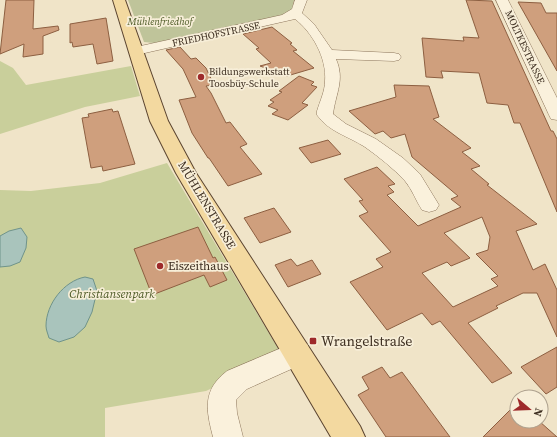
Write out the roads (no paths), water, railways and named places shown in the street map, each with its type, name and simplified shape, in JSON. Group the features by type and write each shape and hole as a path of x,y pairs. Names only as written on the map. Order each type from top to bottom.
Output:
{"main road":[{"name":"MÜHLENSTRASSE","path":"119,0 159,121 186,173 349,437"}],"street":[{"name":"MOLTKESTRASSE","path":"502,0 557,115"},
{"name":"FRIEDHOFSTRASSE","path":"136,51 234,31 298,7 305,22 328,54 332,63 333,83 325,115 340,128 370,143 396,162 413,178 429,205"},
{"path":"328,54 394,57"},
{"path":"228,437 220,408 223,394 229,385 298,353"}],"water":[{"path":"21,228 27,237 26,248 20,262 10,266 0,267 0,236 9,231"},
{"path":"85,277 93,279 97,291 92,312 85,327 74,337 59,342 49,338 46,328 47,318 53,302 63,288 77,279"}],"place":[{"name":"Bildungswerkstatt Toosbüy-Schule","path":"201,77"},
{"name":"Eiszeithaus","path":"160,266"},
{"name":"Wrangelstraße","path":"313,341"}],"park label":[{"name":"Mühlenfriedhof","path":"160,21"},
{"name":"Christiansenpark","path":"112,294"}]}
